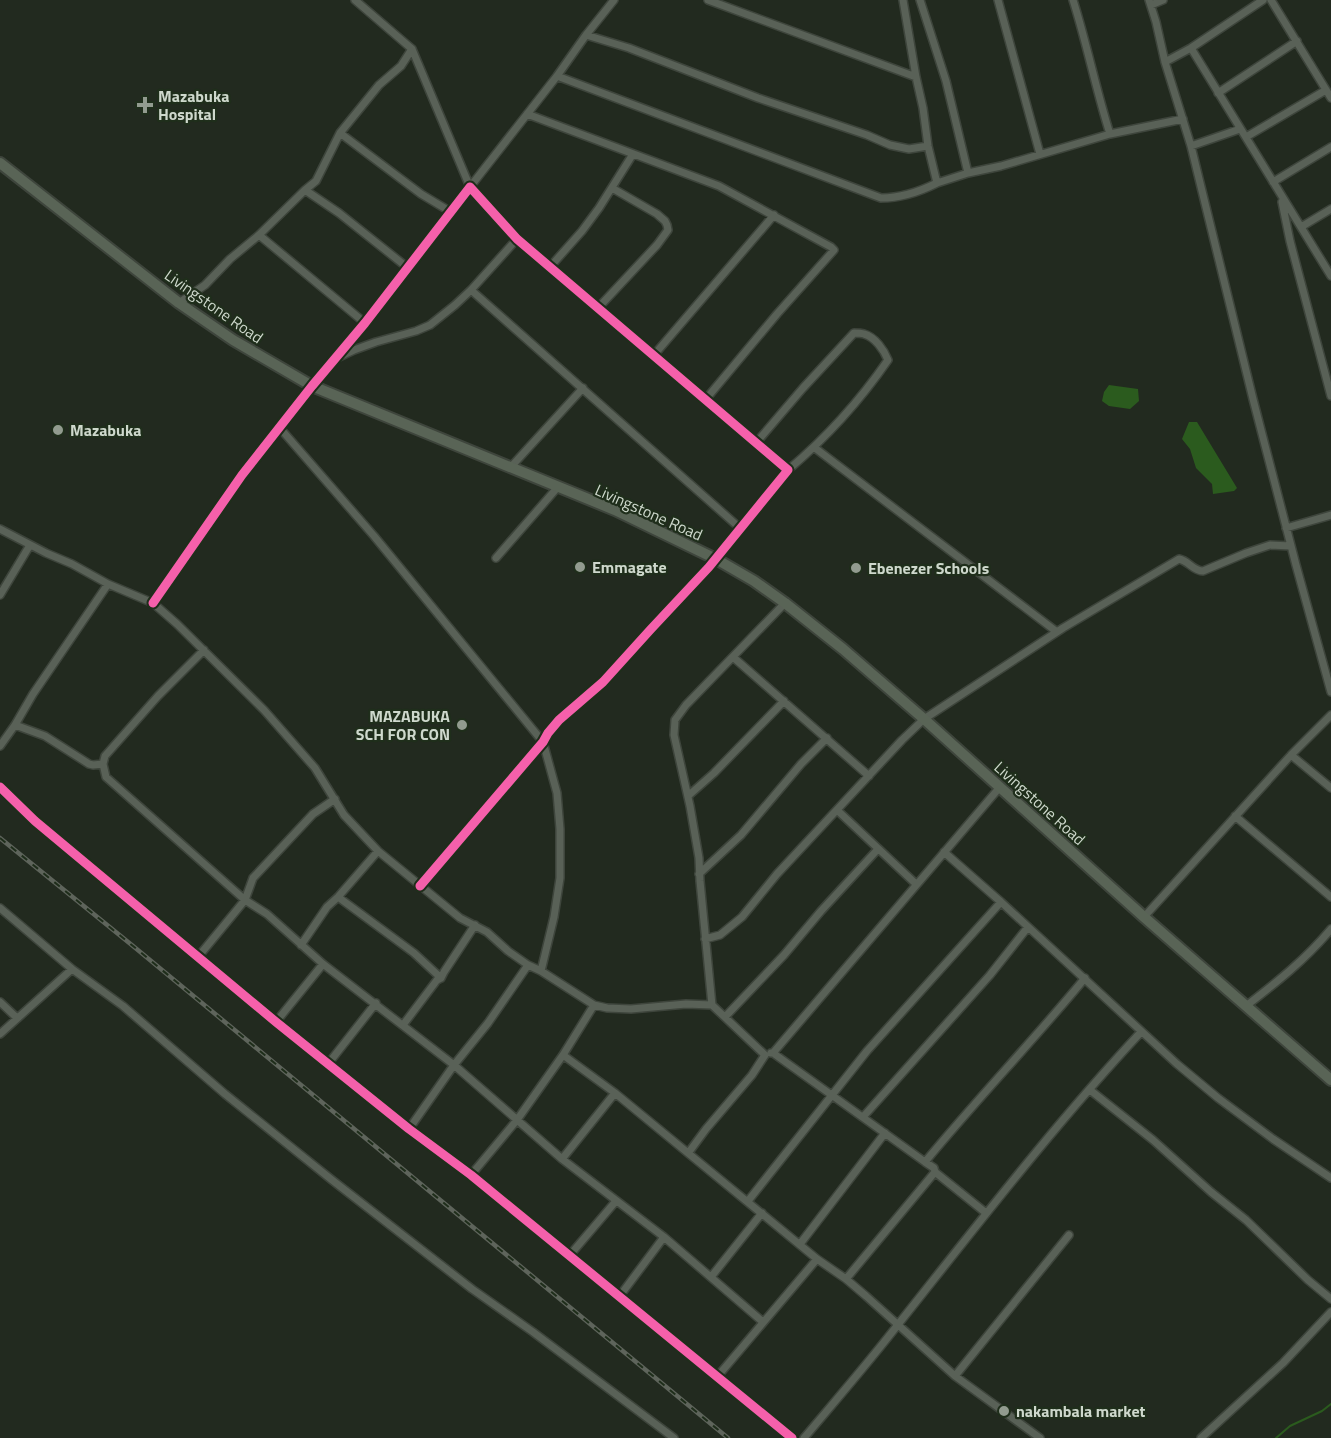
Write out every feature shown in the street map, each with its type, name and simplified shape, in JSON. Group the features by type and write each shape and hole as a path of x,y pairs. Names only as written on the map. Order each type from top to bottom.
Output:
{"highway":[{"name":"Livingstone Road","path":"0,162 178,303 233,340 312,386 615,510 716,559 754,581 843,648 924,718 1144,917 1331,1080"}],"street":[{"path":"356,0 412,49 470,187 518,239 788,470"},
{"path":"153,603 242,475 365,323 614,0"},
{"path":"708,0 916,77"},
{"path":"903,0 928,146 937,183"},
{"path":"920,0 945,81 968,173"},
{"path":"998,0 1040,154"},
{"path":"1073,0 1110,134"},
{"path":"1163,0 1150,3 1165,62 1191,146 1286,528 1331,692"},
{"path":"1165,62 1191,48 1263,0"},
{"path":"1272,0 1331,98"},
{"path":"586,35 629,48 758,98 890,145 909,149 928,146"},
{"path":"1218,93 1297,42"},
{"path":"1191,48 1239,129 1331,274"},
{"path":"178,303 205,285 230,259 260,235 316,181 340,133 379,85 401,66 412,49"},
{"path":"557,76 881,198 910,194 968,173 1001,166 1110,134 1183,119"},
{"path":"1246,137 1326,90"},
{"path":"527,114 719,186 834,250 706,399"},
{"path":"1191,146 1239,129"},
{"path":"340,133 422,194 451,212"},
{"path":"1273,182 1331,147"},
{"path":"550,267 599,208 633,154"},
{"path":"598,308 657,246 668,230 668,225 657,214 612,188"},
{"path":"305,190 339,213 408,268"},
{"path":"1281,196 1290,241 1331,396"},
{"path":"1301,227 1331,209"},
{"path":"654,355 774,215"},
{"path":"260,235 365,323"},
{"path":"333,360 376,342 430,325 471,290 518,239"},
{"path":"471,290 741,529"},
{"path":"420,886 543,742 559,720 603,682 716,559 788,470 814,448 863,395 888,360 884,351 872,338 854,333 803,387 756,443"},
{"path":"510,468 583,388"},
{"path":"279,427 374,536 543,742 558,793 560,878 554,917 541,971"},
{"path":"814,448 1057,632"},
{"path":"495,558 557,488"},
{"path":"1286,528 1331,515"},
{"path":"0,529 108,584 153,603 264,710 315,768 344,815 378,851 460,918 487,932 508,951 594,1005 631,1010 686,1004 712,1005 769,1054 832,1094 934,1168 934,1172 986,1213"},
{"path":"0,595 30,545"},
{"path":"705,939 720,935 742,917 777,874 924,718 1057,632 1179,559 1185,560 1197,571 1203,571 1270,545 1291,546"},
{"path":"0,746 108,584"},
{"path":"712,1005 699,858 674,735 675,720 686,705 785,603"},
{"path":"204,650 142,713 105,756 106,777 245,900 267,914 323,964 454,1065 562,1159 664,1237 763,1322"},
{"path":"1321,656 1331,653"},
{"path":"733,657 869,776"},
{"path":"688,796 714,773 784,701"},
{"path":"1144,917 1291,754 1331,715"},
{"path":"15,724 45,736 88,764 104,764"},
{"path":"699,874 741,836 801,764 827,738"},
{"path":"1291,754 1331,788"},
{"path":"0,787 35,821 276,1022 409,1129 471,1175 792,1438"},
{"path":"689,1152 769,1054 1000,787"},
{"path":"198,957 245,900 253,878 313,814 335,799"},
{"path":"837,810 916,884"},
{"path":"1235,816 1331,897"},
{"path":"725,1017 784,955 878,849"},
{"path":"301,945 327,907 378,851"},
{"path":"944,852 1177,1064 1273,1139 1331,1178"},
{"path":"338,897 414,953 441,978"},
{"path":"748,1201 892,1022 1001,902"},
{"path":"0,908 72,969 123,1006 225,1094 332,1180 472,1289 674,1438"},
{"path":"403,1025 437,980 441,978 475,926"},
{"path":"863,1117 990,975 1028,927"},
{"path":"1246,1006 1293,969 1331,929"},
{"path":"276,1022 323,964"},
{"path":"409,1129 454,1065 488,1023 528,964"},
{"path":"0,1034 72,969"},
{"path":"925,1162 1085,978"},
{"path":"0,1002 17,1018"},
{"path":"328,1064 376,1003"},
{"path":"471,1175 517,1120 594,1005"},
{"path":"804,1438 986,1213 1111,1064 1141,1032"},
{"path":"563,1054 689,1152 817,1259 846,1279 955,1376 1040,1438"},
{"path":"1090,1090 1153,1140 1246,1220 1331,1299"},
{"path":"562,1159 615,1093"},
{"path":"800,1244 885,1133"},
{"path":"846,1279 934,1172"},
{"path":"570,1255 616,1201"},
{"path":"711,1277 762,1213"},
{"path":"955,1376 1069,1235"},
{"path":"619,1297 664,1237"},
{"path":"717,1377 817,1259"},
{"path":"1201,1438 1283,1363 1331,1312"}],"shaded area":[{"path":"1109,385 1138,389 1139,401 1130,409 1109,406 1102,401"},
{"path":"1189,422 1197,422 1237,488 1234,491 1213,494 1212,484 1196,468 1190,449 1182,439"}],"waterway":[{"path":"1276,1438 1290,1426 1322,1411 1331,1404"}],"railway":[{"path":"0,838 728,1438"}],"cycle path":[{"path":"153,603 242,475 365,323 470,187 517,239 788,470 709,567 603,682 559,720 543,742 420,886"},
{"path":"0,787 35,821 276,1022 409,1129 471,1175 792,1438"}],"place":[{"name":"Mazabuka Hospital","path":"145,105"},
{"name":"Mazabuka","path":"58,430"},
{"name":"Emmagate","path":"580,567"},
{"name":"Ebenezer Schools","path":"856,568"},
{"name":"MAZABUKA SCH FOR CON","path":"462,725"},
{"name":"nakambala market","path":"1004,1411"}]}
